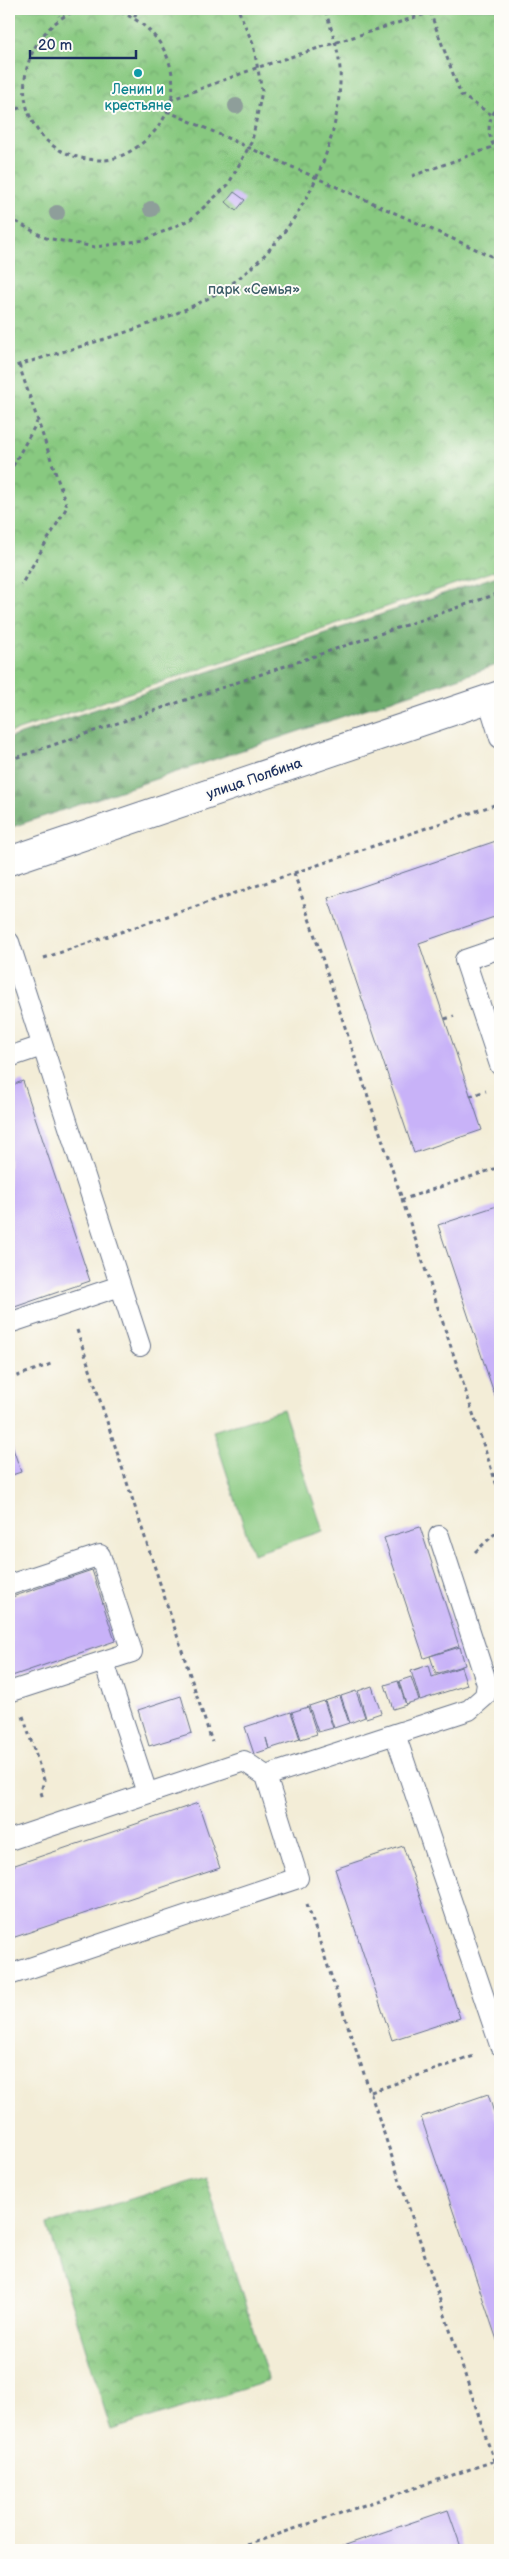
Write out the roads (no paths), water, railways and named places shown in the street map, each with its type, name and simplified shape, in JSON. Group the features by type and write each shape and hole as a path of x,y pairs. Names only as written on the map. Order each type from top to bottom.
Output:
{"street":[{"name":"улица Полбина","path":"9,861 494,697"}],"lane":[{"path":"494,697 500,738"},
{"path":"9,942 140,1346"},
{"path":"500,948 465,960 500,1066"},
{"path":"9,1057 42,1046"},
{"path":"9,1323 120,1286"},
{"path":"266,1776 469,1710 485,1696 486,1684 438,1536"},
{"path":"9,1585 100,1554 132,1652 12,1691"},
{"path":"104,1662 147,1792"},
{"path":"394,1734 500,2045"},
{"path":"9,1840 244,1760 266,1776 298,1878 9,1976"}],"place":[{"name":"Ленин и крестьяне","path":"138,73"}],"park label":[{"name":"парк «Семья»","path":"254,289"}]}
